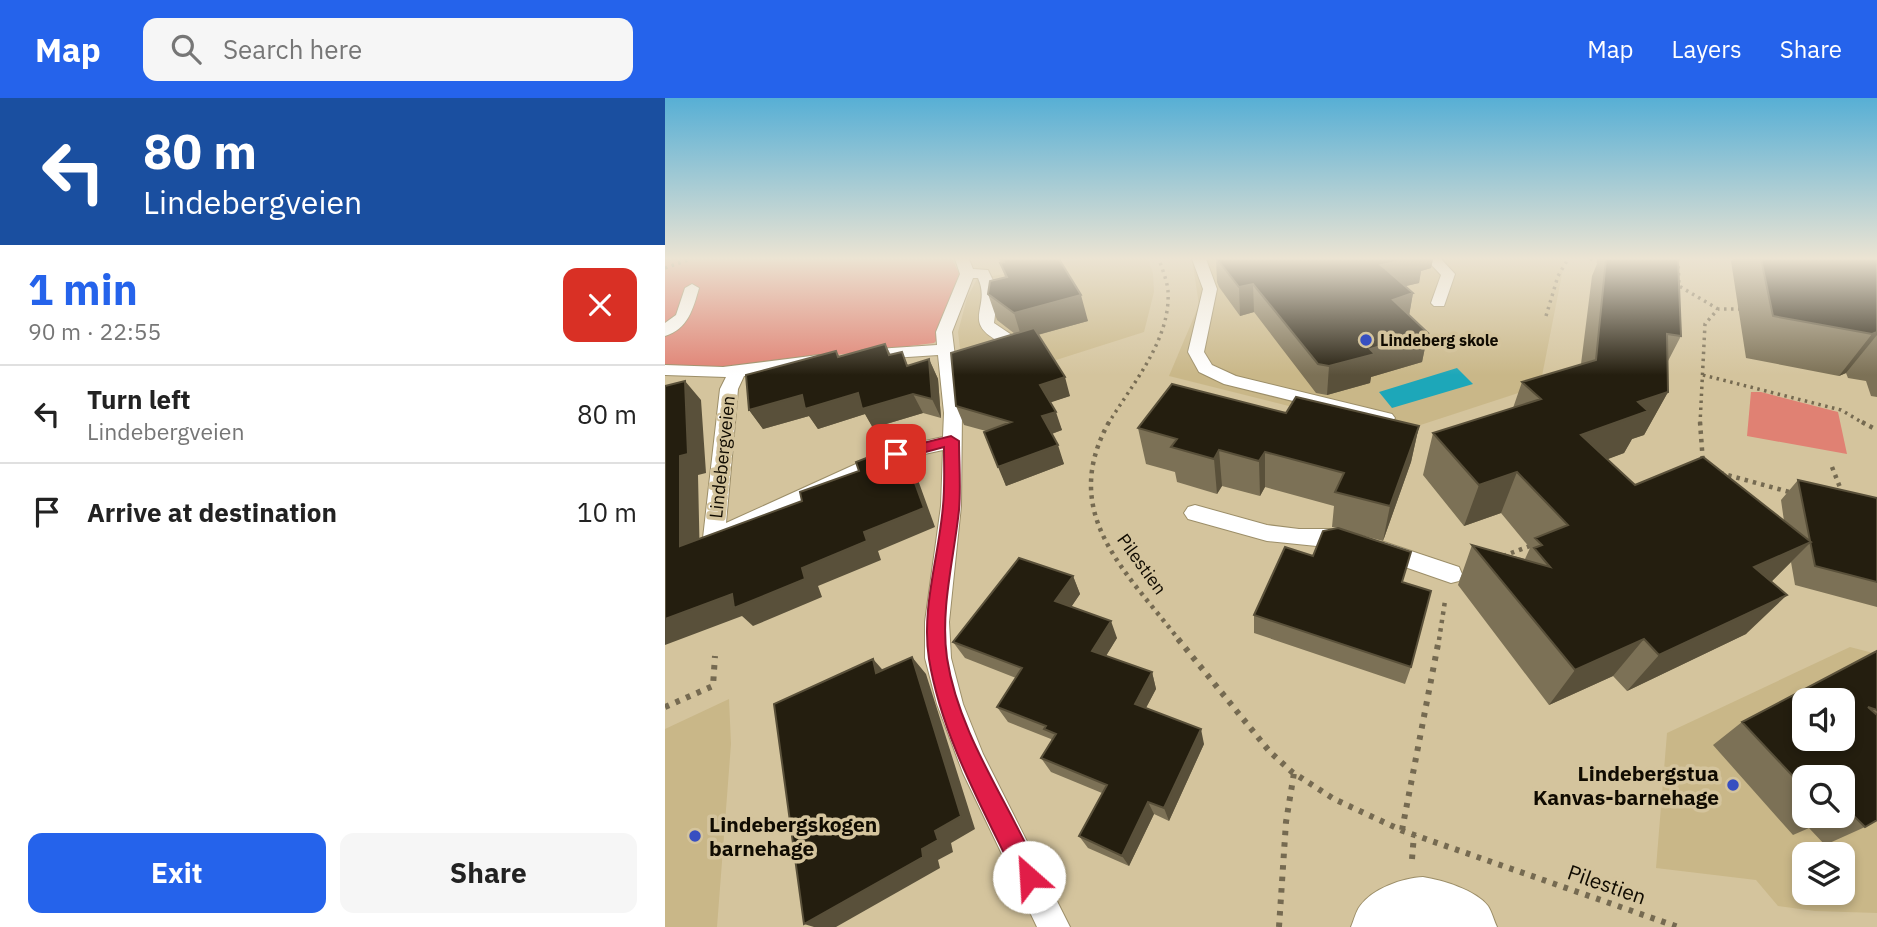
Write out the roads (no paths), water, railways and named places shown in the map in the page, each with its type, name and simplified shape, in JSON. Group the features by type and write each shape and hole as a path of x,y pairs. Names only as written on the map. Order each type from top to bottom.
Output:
{"street":[{"path":"1381,927 1393,913 1409,906 1432,907 1467,927"}],"lane":[{"path":"665,331 683,317 689,298"},
{"path":"954,298 944,332 953,413 951,506 937,622 938,658 950,704 973,763 1053,927"},
{"path":"990,298 985,310 985,322 989,330 1017,344"},
{"path":"1208,298 1196,352 1205,368 1230,380 1386,418"},
{"path":"1439,303 1441,298"},
{"path":"665,370 708,374 737,372 765,366 946,349"},
{"name":"Lindebergveien","path":"737,372 729,389 714,538 885,459 951,441"},
{"path":"1195,513 1262,533 1313,540 1336,537 1451,574"}],"water":[{"path":"1457,368 1473,384 1392,408 1379,392"}],"place":[{"name":"Lindeberg skole","path":"1366,340"},
{"name":"Lindebergstua Kanvas-barnehage","path":"1733,785"},
{"name":"Lindebergskogen barnehage","path":"695,836"}]}
